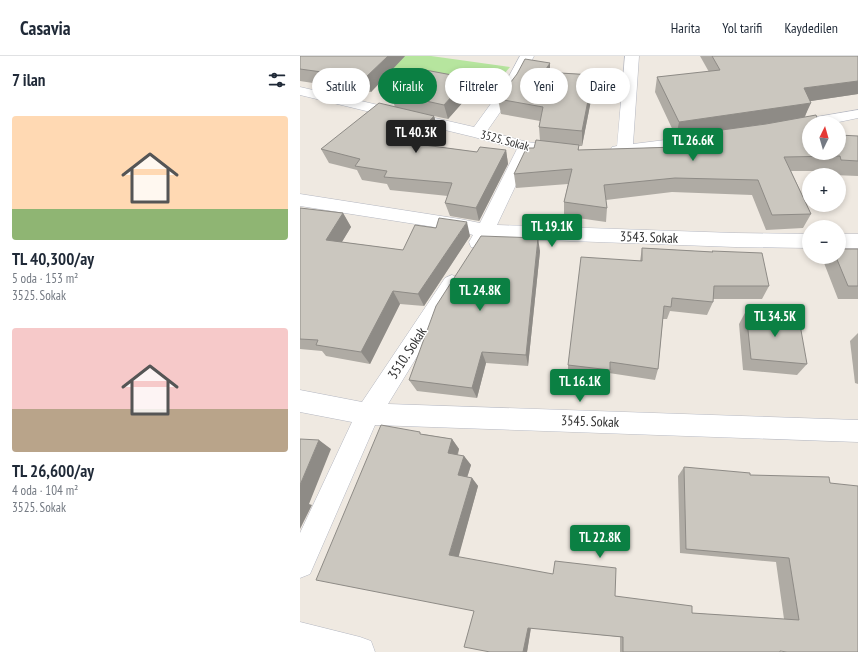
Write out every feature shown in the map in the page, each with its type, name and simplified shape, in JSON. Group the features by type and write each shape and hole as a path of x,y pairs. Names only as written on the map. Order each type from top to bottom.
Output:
{"street":[{"path":"478,133 510,88 527,56"},
{"path":"625,151 632,56"},
{"name":"3525. Sokak","path":"300,91 478,133 526,147 570,152"},
{"path":"846,116 858,114"},
{"path":"601,152 625,151 722,138"},
{"name":"3510. Sokak","path":"300,564 368,414 486,230 526,147"},
{"name":"3543. Sokak","path":"300,200 486,230 735,240 802,241"},
{"path":"846,241 858,242"},
{"name":"3545. Sokak","path":"300,401 368,414 858,431"},
{"path":"300,637 360,652"}],"green space":[{"path":"300,56 431,56 510,67 445,68 445,85 437,84 437,68 378,68 378,72 370,70 370,68 359,68"}],"building":[{"path":"300,56 388,56 370,73 370,68 312,68 312,71 300,69"},
{"path":"712,56 858,56 858,81 804,88 811,103 679,122 657,77 720,70"},
{"path":"525,59 550,63 547,68 520,68"},
{"path":"520,68 520,103 512,101 512,81"},
{"path":"437,72 445,74 444,105 437,103"},
{"path":"568,73 576,74 576,104 587,104 582,131 539,127 543,107 526,104 568,104"},
{"path":"378,104 434,116 409,143 477,152 480,147 506,150 476,208 445,203 452,183 384,177 387,171 355,166 360,159 321,149"},
{"path":"802,118 802,157 784,157 802,195 802,212 810,212 811,214 772,215 758,180 675,178 604,185 607,208 564,202 572,169 514,174 525,151 527,152 528,148 534,148 536,140 579,145 578,150 677,147 677,143 689,142 685,135"},
{"path":"846,135 858,136 858,161 841,160 846,160"},
{"path":"300,208 343,213 326,240 403,250 415,225 436,228 439,218 467,222 418,294 393,291 361,352 316,345 318,340 300,339"},
{"path":"481,236 538,238 526,355 482,352 472,388 409,380 436,306"},
{"path":"642,248 762,253 769,286 714,286 713,302 672,298 671,307 664,306 658,369 610,362 610,370 568,365 581,257 642,261"},
{"path":"846,249 858,249 858,286 848,286 839,264 846,264"},
{"path":"746,311 799,319 807,364 751,359"},
{"path":"381,425 420,432 420,434 452,439 448,453 464,456 458,475 472,478 449,555 553,574 555,561 616,568 615,596 692,606 692,613 799,620 789,558 686,549 684,467 750,473 750,475 829,477 830,483 858,486 858,652 623,652 623,637 528,628 523,652 490,652 464,647 474,611 316,580"},
{"path":"300,439 319,440 300,485"}]}
